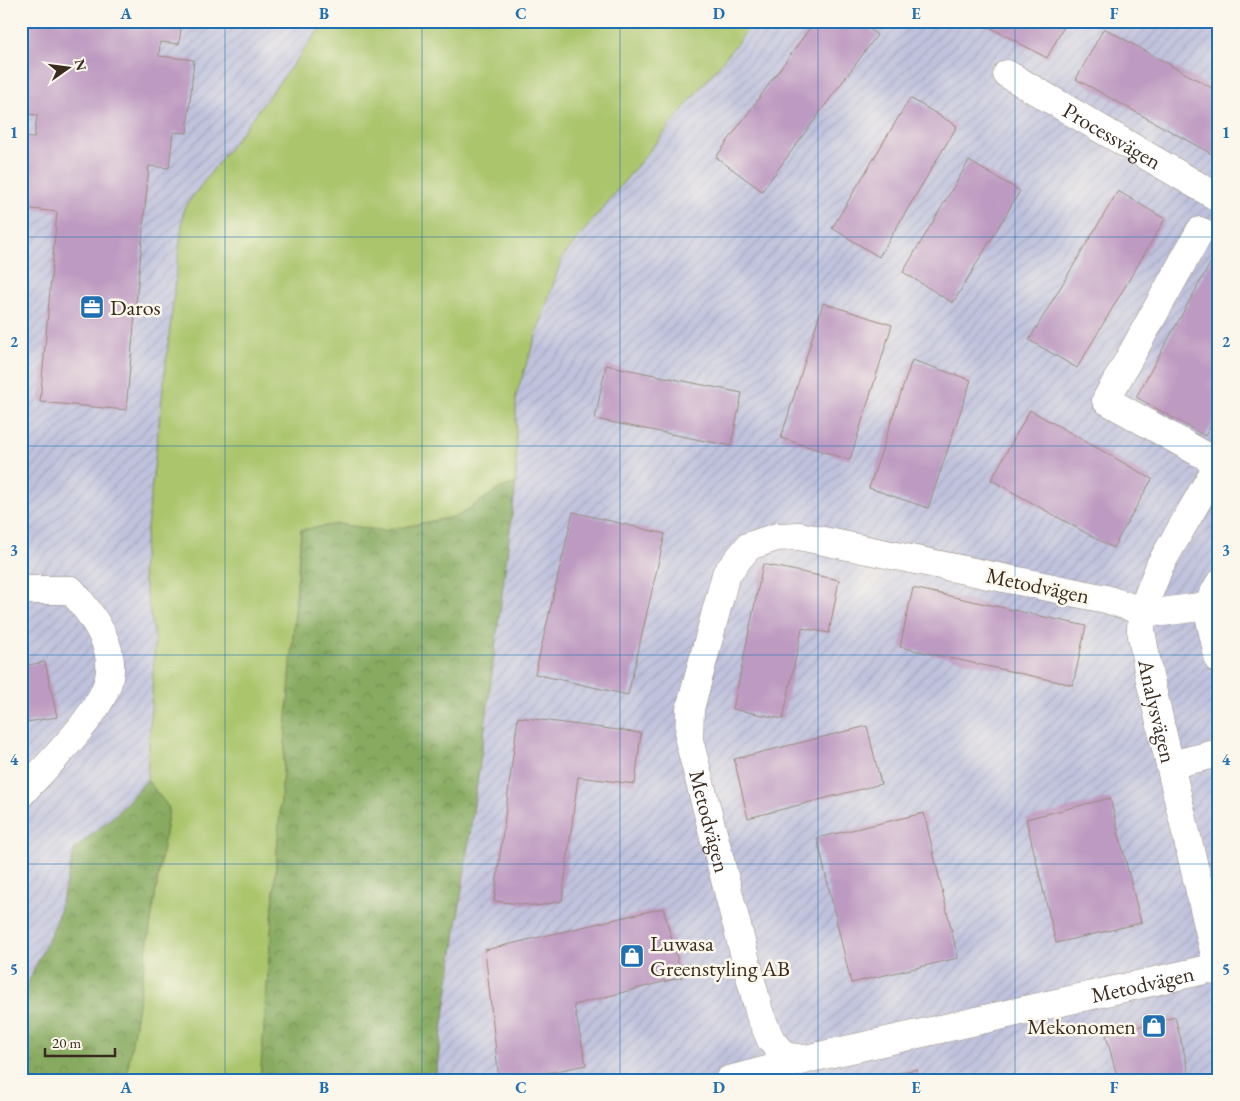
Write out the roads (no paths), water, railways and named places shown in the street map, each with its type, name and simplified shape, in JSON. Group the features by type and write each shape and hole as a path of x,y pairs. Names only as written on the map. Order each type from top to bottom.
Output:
{"street":[{"name":"Processvägen","path":"1007,74 1219,198"},
{"path":"1200,231 1106,400 1219,463"},
{"name":"Analysvägen","path":"1218,970 1149,676 1141,630 1142,612 1160,565 1219,463"},
{"name":"Metodvägen","path":"1142,612 1106,599 799,536 777,537 749,546 726,574 690,709 689,740 760,1015 772,1040 784,1056 806,1059 1218,970"},
{"path":"21,590 71,590 93,615 104,640 108,661 108,682 93,712 21,794"},
{"path":"1142,612 1162,612 1213,595 1219,660"},
{"path":"1170,765 1219,753"},
{"path":"729,1080 806,1059"}],"place":[{"name":"Daros","path":"92,307"},
{"name":"Luwasa Greenstyling AB","path":"632,956"},
{"name":"Mekonomen","path":"1154,1026"}]}
